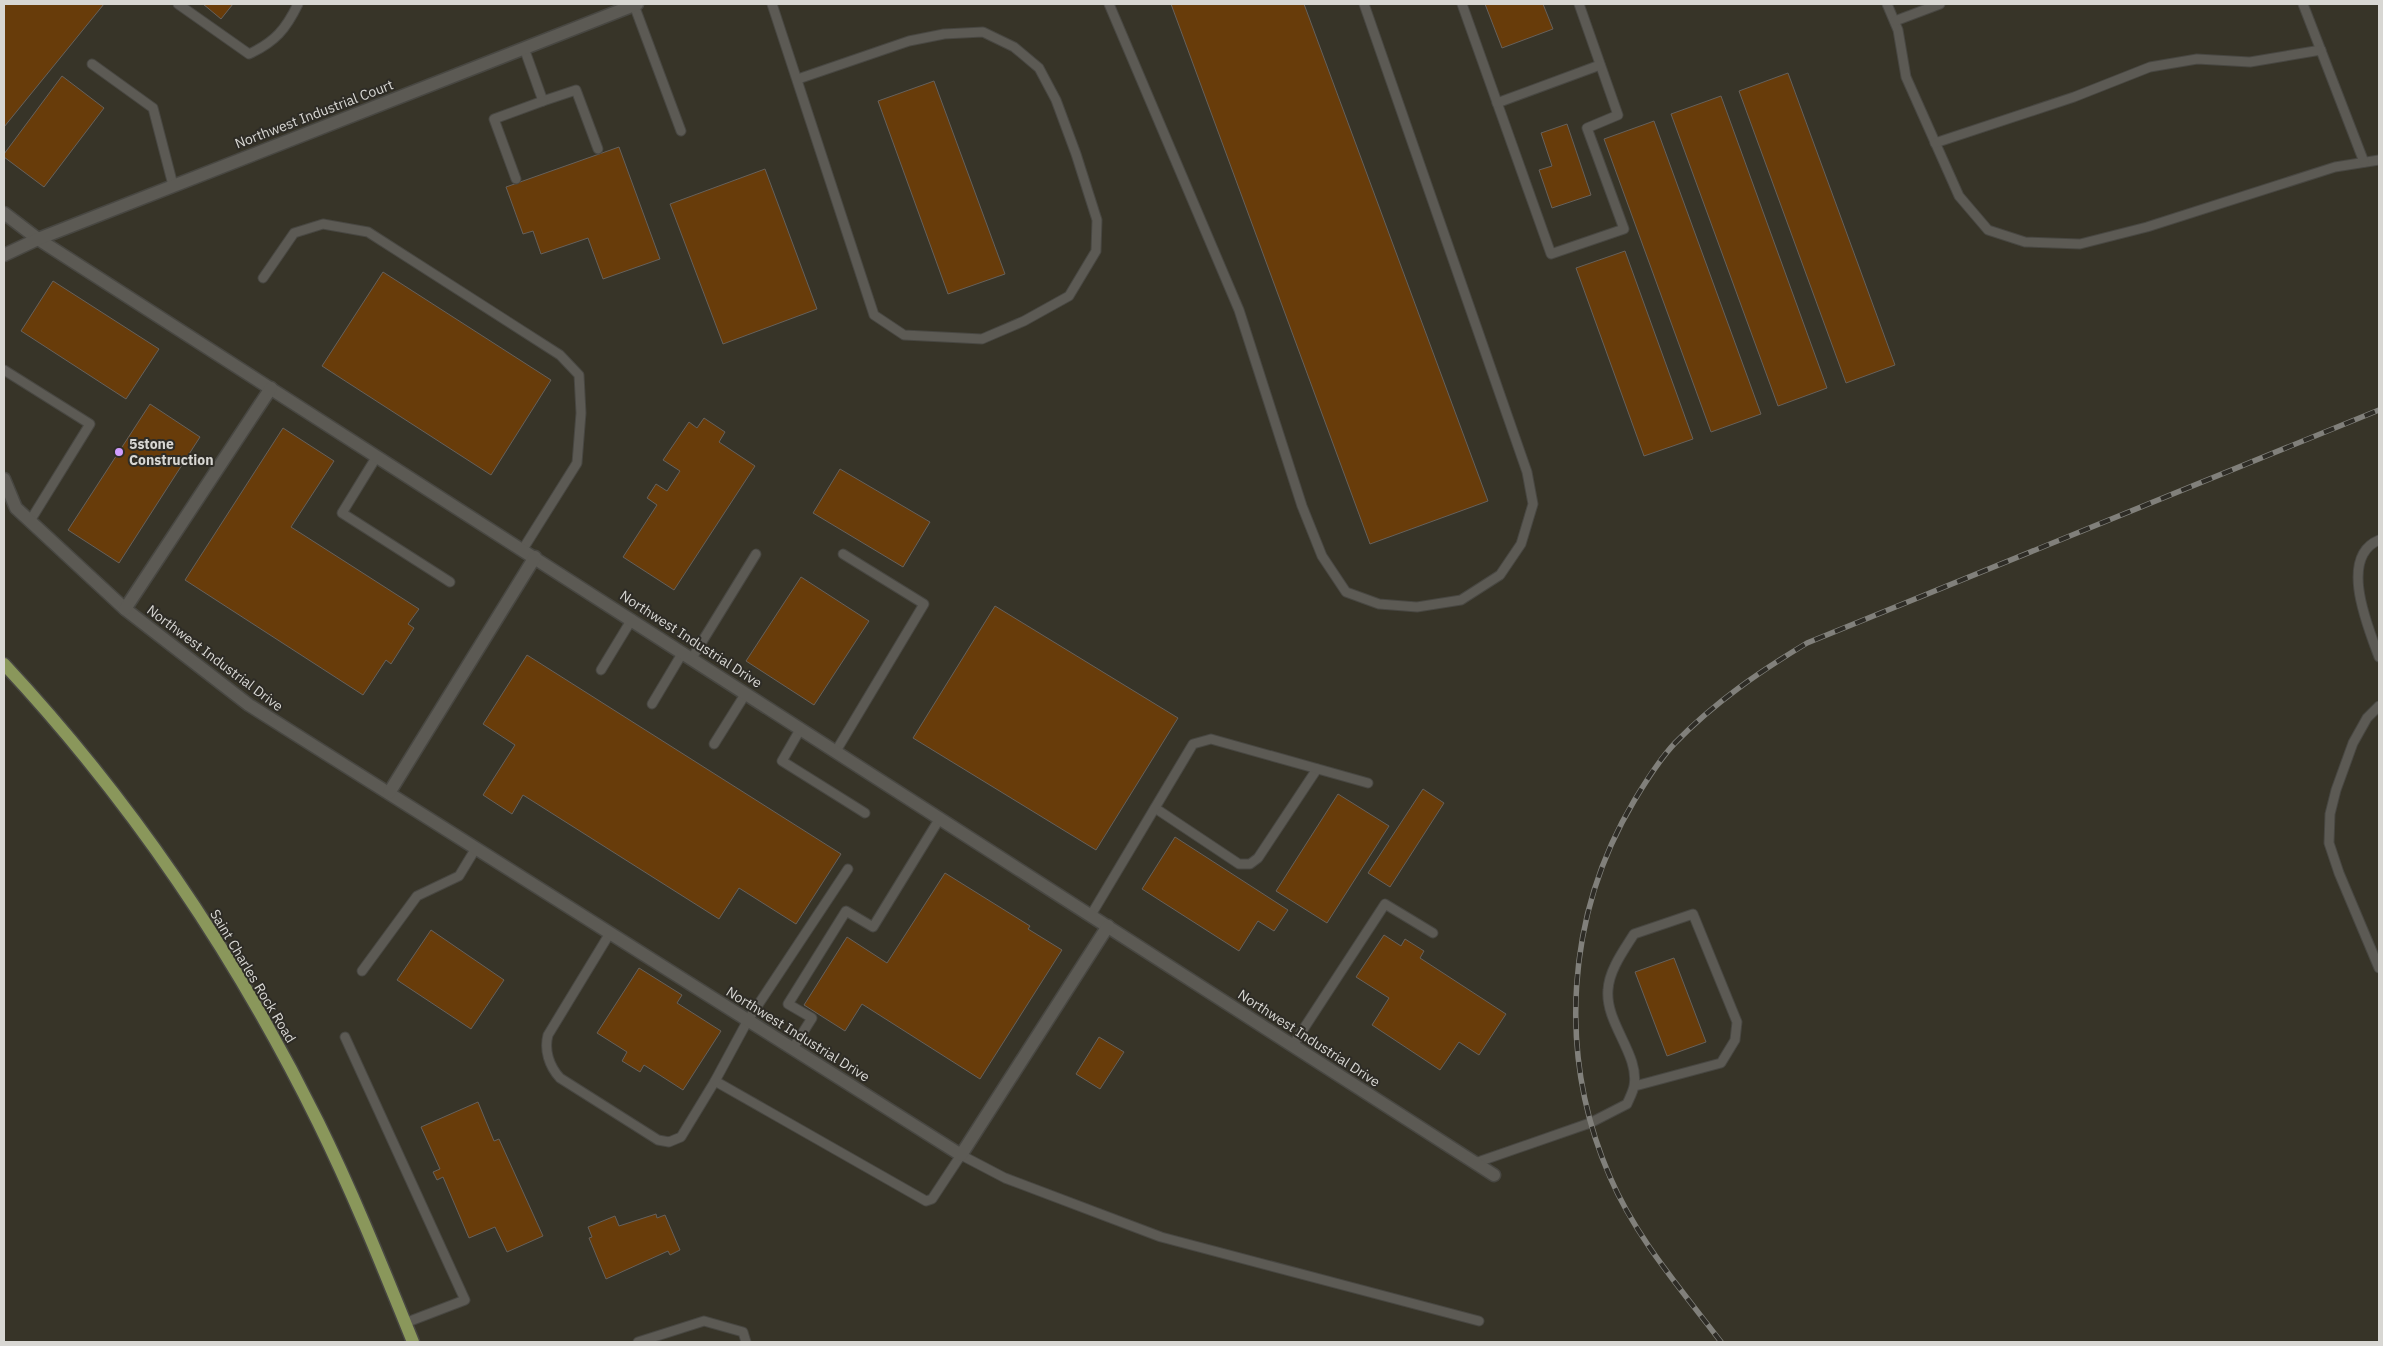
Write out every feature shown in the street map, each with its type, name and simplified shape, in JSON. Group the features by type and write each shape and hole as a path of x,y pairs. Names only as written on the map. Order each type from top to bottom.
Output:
{"main road":[{"name":"Saint Charles Rock Road","path":"4,664 108,787 184,892 220,947 280,1050 318,1122 413,1342"}],"street":[{"name":"Northwest Industrial Court","path":"4,255 38,239 636,4"},
{"name":"Northwest Industrial Drive","path":"4,213 38,239 523,549 1494,1175"},
{"name":"Northwest Industrial Drive","path":"126,609 271,388"},
{"name":"Northwest Industrial Drive","path":"4,479 16,508 30,521 126,609 249,705 961,1155"},
{"path":"389,794 535,557"},
{"path":"961,1155 1108,926"}],"lane":[{"path":"178,4 249,54 268,45 289,21 298,4"},
{"path":"636,4 681,131"},
{"path":"772,4 874,315 904,335 982,339 1024,321 1069,296 1096,252 1096,220 1056,100 1039,68 1014,47 983,32 944,34 909,41 798,79"},
{"path":"1109,4 1239,310 1302,506 1322,556 1346,592 1380,604 1417,607 1461,600 1500,575 1521,544 1533,504 1527,472 1364,4"},
{"path":"1462,4 1552,254 1624,229 1587,128 1618,115 1578,4"},
{"path":"1887,4 1898,30 1906,78 1960,196 1988,230 2025,242 2080,244 2147,227 2317,172 2379,160"},
{"path":"1894,22 1940,4"},
{"path":"2304,4 2364,162"},
{"path":"524,48 543,101"},
{"path":"1935,144 2065,100 2150,68 2196,59 2250,62 2321,50"},
{"path":"92,64 153,108 174,186"},
{"path":"1498,103 1600,65"},
{"path":"516,179 494,119 543,101 576,90 598,149"},
{"path":"263,278 294,234 323,224 368,232 560,355 579,375 581,413 577,463 523,549"},
{"path":"4,370 90,424 30,521"},
{"path":"377,456 342,513 450,582"},
{"path":"2379,540 2371,544 2362,555 2358,580 2368,626 2379,657"},
{"path":"652,704 756,554"},
{"path":"836,751 924,604 843,554"},
{"path":"601,670 632,620"},
{"path":"714,744 746,693"},
{"path":"2379,706 2367,718 2353,743 2339,780 2330,814 2329,843 2339,874 2379,968"},
{"path":"801,728 782,761 865,813"},
{"path":"1091,915 1193,744 1211,739 1368,783"},
{"path":"1155,808 1239,864 1250,864 1258,858 1317,769"},
{"path":"793,1048 812,1018 788,1004 846,911 872,927 940,818"},
{"path":"362,970 417,896 459,876 476,848"},
{"path":"610,933 548,1035 547,1052 554,1071 576,1088 663,1142 674,1141 681,1137 715,1081 748,1020 848,869"},
{"path":"1293,1045 1386,904 1433,933"},
{"path":"1475,1163 1590,1123 1627,1104 1635,1086 1632,1064 1610,1012 1608,990 1612,972 1634,934 1693,914 1737,1022 1735,1040 1721,1063 1635,1086"},
{"path":"345,1036 465,1300 405,1323"},
{"path":"715,1081 926,1201 932,1199 961,1155 1005,1178 1161,1237 1479,1321"},
{"path":"638,1342 704,1322 743,1332 746,1342"}],"shaded area":[{"path":"4,4 2379,4 2379,1342 4,1342"}],"building":[{"path":"4,4 104,4 4,127"},
{"path":"203,4 233,4 221,19"},
{"path":"1171,4 1304,4 1488,501 1370,544"},
{"path":"1485,4 1543,4 1553,29 1502,48"},
{"path":"1788,73 1895,365 1846,383 1739,91"},
{"path":"62,76 104,108 44,187 4,157 4,154"},
{"path":"934,81 1005,274 948,294 878,101"},
{"path":"1721,96 1827,388 1778,406 1671,114"},
{"path":"1654,121 1761,414 1711,432 1604,139"},
{"path":"1567,124 1591,195 1552,208 1539,170 1552,166 1541,133"},
{"path":"619,147 660,259 603,279 588,238 541,254 533,231 523,234 506,187"},
{"path":"765,169 817,309 723,344 670,204"},
{"path":"1625,251 1693,439 1644,456 1576,268"},
{"path":"383,272 551,380 491,475 322,366"},
{"path":"53,281 159,349 126,399 21,331"},
{"path":"150,404 200,437 119,563 68,530"},
{"path":"704,418 725,432 719,442 755,466 674,590 623,557 657,505 647,498 656,484 667,491 680,471 663,460 689,422 697,428"},
{"path":"283,428 334,461 291,527 419,609 408,624 414,628 391,664 386,660 363,695 185,580"},
{"path":"840,469 930,522 903,567 813,513"},
{"path":"801,577 869,621 814,705 746,661"},
{"path":"995,606 1178,718 1096,850 913,738"},
{"path":"527,655 841,854 796,924 739,888 719,919 523,795 512,814 483,795 515,745 483,724"},
{"path":"1423,789 1444,803 1390,887 1368,873"},
{"path":"1338,794 1389,826 1327,923 1276,891"},
{"path":"1175,837 1288,910 1274,931 1258,921 1239,951 1142,889"},
{"path":"945,873 1030,926 1028,929 1062,950 980,1079 862,1004 845,1031 804,1005 847,937 887,963"},
{"path":"431,930 504,980 471,1029 397,980"},
{"path":"1384,935 1401,946 1405,939 1424,951 1420,958 1506,1014 1479,1055 1459,1042 1440,1070 1372,1025 1389,998 1356,977"},
{"path":"1674,958 1706,1042 1667,1056 1635,972"},
{"path":"639,968 682,995 677,1003 721,1031 683,1090 644,1065 640,1072 622,1061 627,1052 597,1033"},
{"path":"1099,1037 1124,1052 1100,1089 1076,1074"},
{"path":"478,1102 494,1141 499,1139 543,1236 507,1252 495,1227 469,1238 443,1177 437,1180 433,1172 440,1169 421,1127"},
{"path":"656,1214 657,1218 665,1215 680,1250 670,1255 668,1251 606,1279 589,1238 592,1237 588,1227 615,1216 619,1226"}],"railway":[{"path":"1721,1342 1660,1263 1621,1199 1610,1177 1593,1130 1582,1083 1576,1034 1577,986 1583,938 1594,891 1611,845 1648,778 1675,743 1706,714 1772,665 1807,643 2379,410"}],"place":[{"name":"5stone Construction","path":"119,452"}]}
